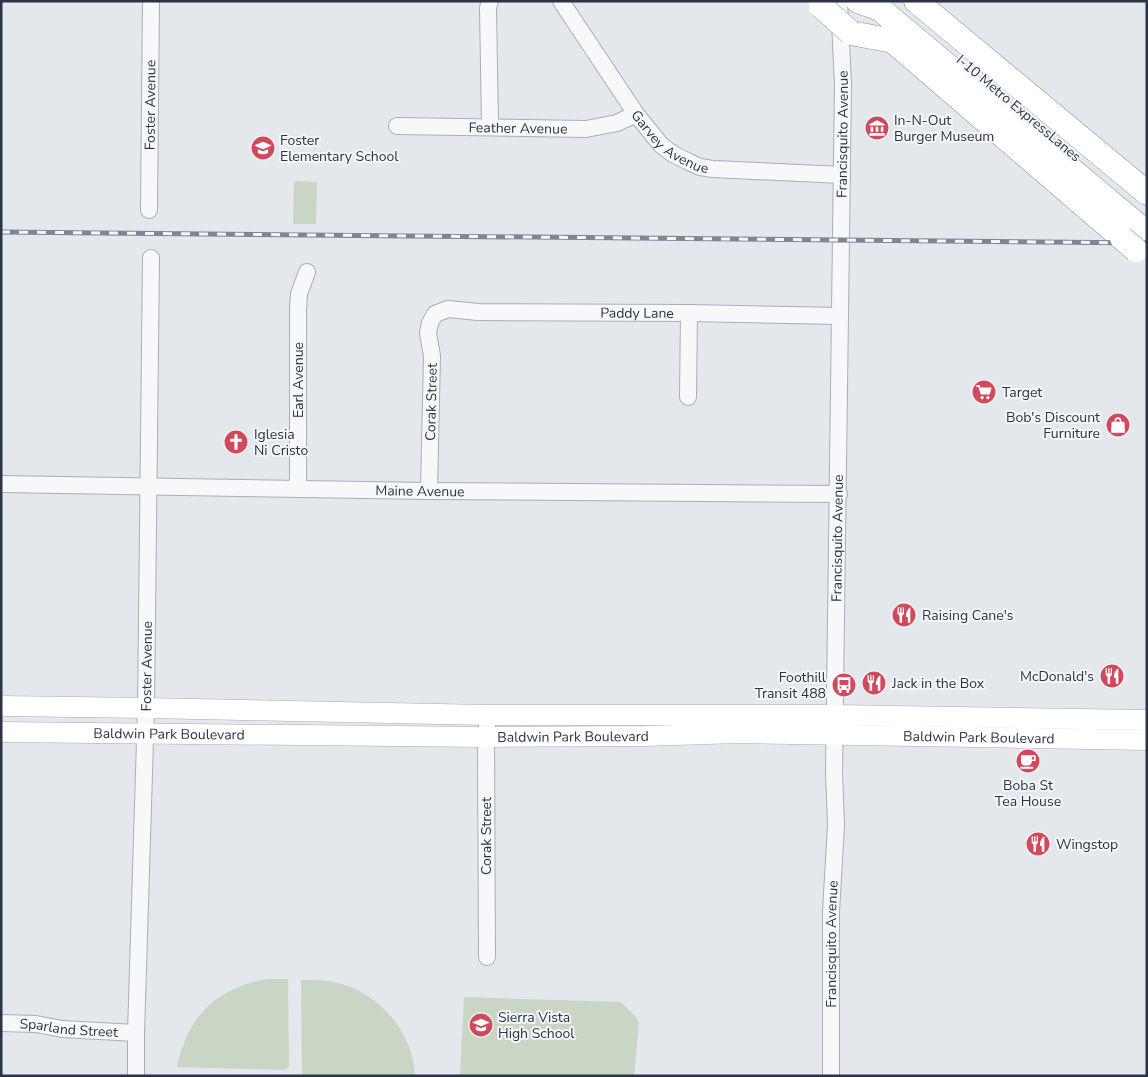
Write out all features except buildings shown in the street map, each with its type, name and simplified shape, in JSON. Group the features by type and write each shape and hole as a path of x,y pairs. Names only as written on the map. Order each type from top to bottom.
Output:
{"highway":[{"name":"I-10 Metro ExpressLanes","path":"892,1 1147,216"},
{"path":"916,1 1147,193"},
{"path":"928,1 974,48"},
{"name":"I-10 Metro ExpressLanes","path":"839,3 880,9 1138,244"},
{"path":"839,3 851,33 893,42"},
{"path":"839,3 893,42 1138,244"}],"main road":[{"name":"Baldwin Park Boulevard","path":"1,706 488,715 835,724 1058,719 1147,720"},
{"path":"991,737 1002,730 1058,719"},
{"name":"Baldwin Park Boulevard","path":"1,732 486,737 644,736 739,733 835,724 991,737 1147,740"}],"street":[{"name":"Foster Avenue","path":"149,210 150,1"},
{"path":"490,1 488,8 490,126"},
{"name":"Garvey Avenue","path":"561,1 636,114 661,145 673,154 700,167 736,171 842,175"},
{"name":"Francisquito Avenue","path":"831,1076 831,912 836,825 835,724 843,84 839,3"},
{"name":"Feather Avenue","path":"397,126 586,129 617,123 636,114"},
{"name":"Foster Avenue","path":"136,1076 146,708 151,258"},
{"name":"Earl Avenue","path":"298,489 298,309 299,294 307,272"},
{"name":"Paddy Lane","path":"435,314 448,309 478,312 840,316"},
{"path":"688,397 690,313"},
{"name":"Corak Street","path":"429,491 432,356 428,333 430,323 435,314"},
{"name":"Maine Avenue","path":"1,484 429,491 838,494"},
{"name":"Corak Street","path":"486,958 486,737 488,715"},
{"name":"Sparland Street","path":"1,1023 36,1024 62,1029 136,1033"}],"green space":[{"path":"294,181 317,182 316,224 293,224"},
{"path":"267,979 288,979 289,1066 285,1070 177,1067 188,1033 207,1008 233,990 249,983"},
{"path":"301,980 328,981 345,985 361,992 376,1002 399,1027 407,1042 413,1059 415,1076 302,1076"},
{"path":"464,997 621,1002 636,1017 639,1024 634,1076 460,1076"}],"railway":[{"path":"1,232 1147,243"}],"place":[{"name":"In-N-Out Burger Museum","path":"877,128"},
{"name":"Foster Elementary School","path":"263,148"},
{"name":"Target","path":"984,392"},
{"name":"Bob's Discount Furniture","path":"1118,425"},
{"name":"Iglesia Ni Cristo","path":"236,442"},
{"name":"Raising Cane's","path":"904,615"},
{"name":"McDonald's","path":"1112,676"},
{"name":"Jack in the Box","path":"874,683"},
{"name":"Foothill Transit 488","path":"844,685"},
{"name":"Boba St Tea House","path":"1028,761"},
{"name":"Wingstop","path":"1038,844"},
{"name":"Sierra Vista High School","path":"481,1025"}]}
